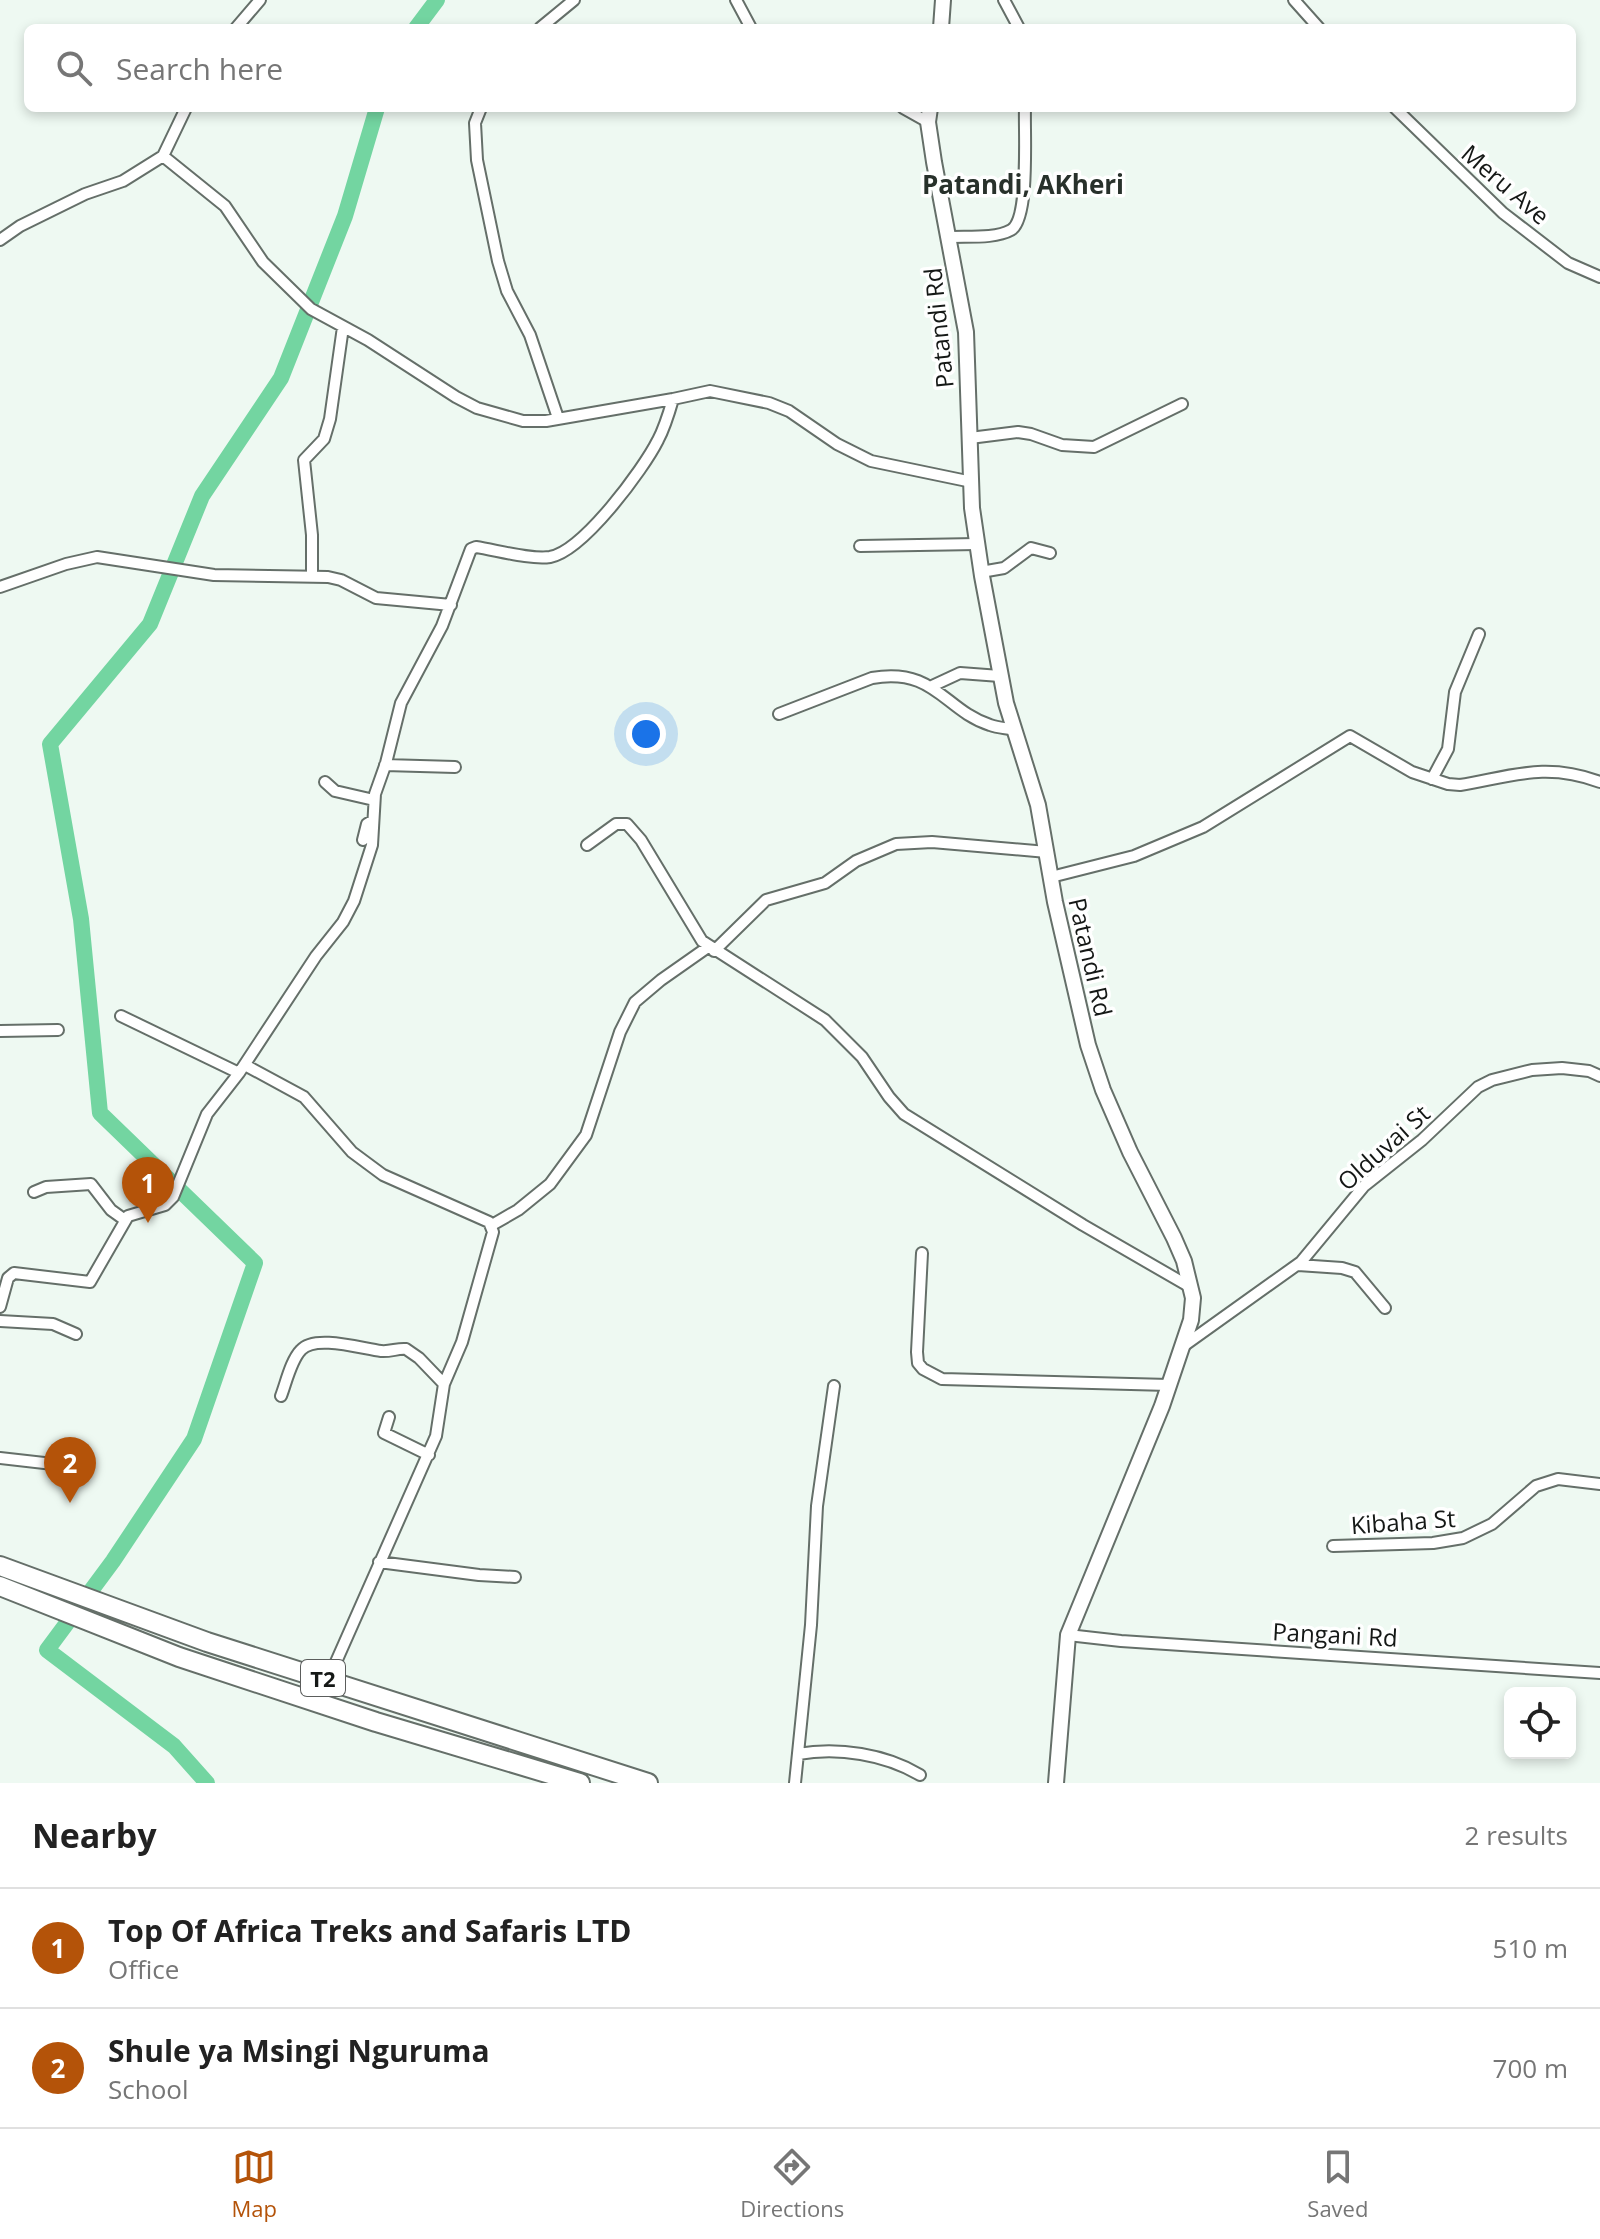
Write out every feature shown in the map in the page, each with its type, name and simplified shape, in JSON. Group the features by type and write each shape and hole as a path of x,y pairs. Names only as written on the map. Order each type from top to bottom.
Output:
{"highway":[{"name":"T2","path":"0,1566 207,1642 328,1680 592,1774 648,1783"},
{"name":"T2","path":"0,1586 179,1657 376,1722 580,1783"}],"street":[{"path":"239,24 260,0"},
{"path":"545,24 574,0"},
{"path":"736,0 749,24"},
{"path":"941,24 943,0"},
{"path":"1004,0 1017,24"},
{"path":"1294,0 1315,24"},
{"path":"0,240 41,215 85,194 123,181 163,156 184,112"},
{"path":"479,112 475,123 477,160 498,261 507,291 530,335 558,418"},
{"path":"949,237 1001,234 1017,224 1021,214 1025,169 1025,112"},
{"name":"Meru Ave","path":"1399,112 1503,213 1568,263 1600,277"},
{"name":"Patandi Rd","path":"929,115 966,332 977,544 1000,676 1038,805 1088,1045 1103,1090 1130,1152 1174,1238 1192,1288 1191,1320 1169,1385 1068,1635 1056,1783"},
{"path":"163,156 225,206 263,262 302,301 477,408 523,421 558,418 710,391 769,403 789,411 837,444 871,461 972,482"},
{"path":"312,576 312,535 304,460 324,439 330,419 343,327"},
{"path":"0,1307 8,1278 14,1273 90,1282 125,1220 136,1213 169,1203 207,1114 242,1069 351,908 372,845 374,800 401,703 451,605 473,547 550,557 565,550 589,532 629,486 655,446 673,399"},
{"path":"970,438 1018,432 1062,445 1094,447 1182,404"},
{"path":"860,546 977,544"},
{"path":"981,572 1004,568 1031,548 1050,553"},
{"path":"0,587 66,564 97,557 214,575 312,576 341,580 376,598 451,605"},
{"path":"1432,779 1448,749 1455,692 1479,634"},
{"path":"932,686 960,673 1000,676"},
{"path":"779,714 872,678 885,676 920,681 981,721 1015,730"},
{"path":"1051,877 1134,856 1203,827 1348,737 1412,772 1460,785 1535,771 1571,772 1600,782"},
{"path":"385,765 455,767"},
{"path":"325,782 335,791 374,800"},
{"path":"363,840 367,824 372,821"},
{"path":"587,845 616,824 627,824 641,840 695,932 711,949 825,1020 862,1057 904,1114 1083,1225 1192,1288"},
{"path":"492,1225 518,1210 550,1184 586,1135 620,1032 635,1002 661,980 711,949 766,900 825,883 856,861 896,844 932,842 1047,852"},
{"path":"121,1016 304,1097 352,1152 383,1175 492,1225"},
{"path":"0,1031 58,1030"},
{"name":"Olduvai St","path":"1182,1347 1298,1265 1364,1186 1422,1140 1478,1087 1492,1080 1532,1070 1562,1068 1584,1070 1600,1076"},
{"path":"34,1192 46,1187 91,1184 111,1210 125,1220"},
{"path":"328,1680 436,1436 444,1384 467,1329 493,1232 492,1225"},
{"path":"922,1253 917,1352 918,1363 930,1374 942,1379 995,1382 1169,1385"},
{"path":"1298,1265 1355,1272 1385,1308"},
{"path":"0,1321 53,1324 76,1334"},
{"path":"281,1396 299,1352 305,1346 318,1344 353,1344 386,1351 406,1349 444,1384"},
{"path":"795,1783 811,1625 817,1506 834,1386"},
{"path":"389,1417 384,1433 429,1455"},
{"path":"0,1458 53,1464"},
{"name":"Kibaha St","path":"1333,1546 1433,1543 1463,1538 1492,1524 1536,1486 1558,1479 1600,1484"},
{"path":"379,1562 515,1577"},
{"name":"Pangani Rd","path":"1068,1635 1600,1673"},
{"path":"798,1754 816,1751 868,1755 909,1768 920,1775"}],"waterway":[{"path":"419,24 437,0"},
{"path":"207,1783 174,1746 47,1650 113,1561 194,1439 255,1263 100,1113 81,919 50,744 150,624 202,496 281,378 345,216 376,112"}],"place":[{"name":"Top Of Africa Treks and Safaris LTD","path":"148,1223"},
{"name":"Shule ya Msingi Nguruma","path":"70,1503"}],"district":[{"name":"Patandi, AKheri","path":"1023,184"}]}
